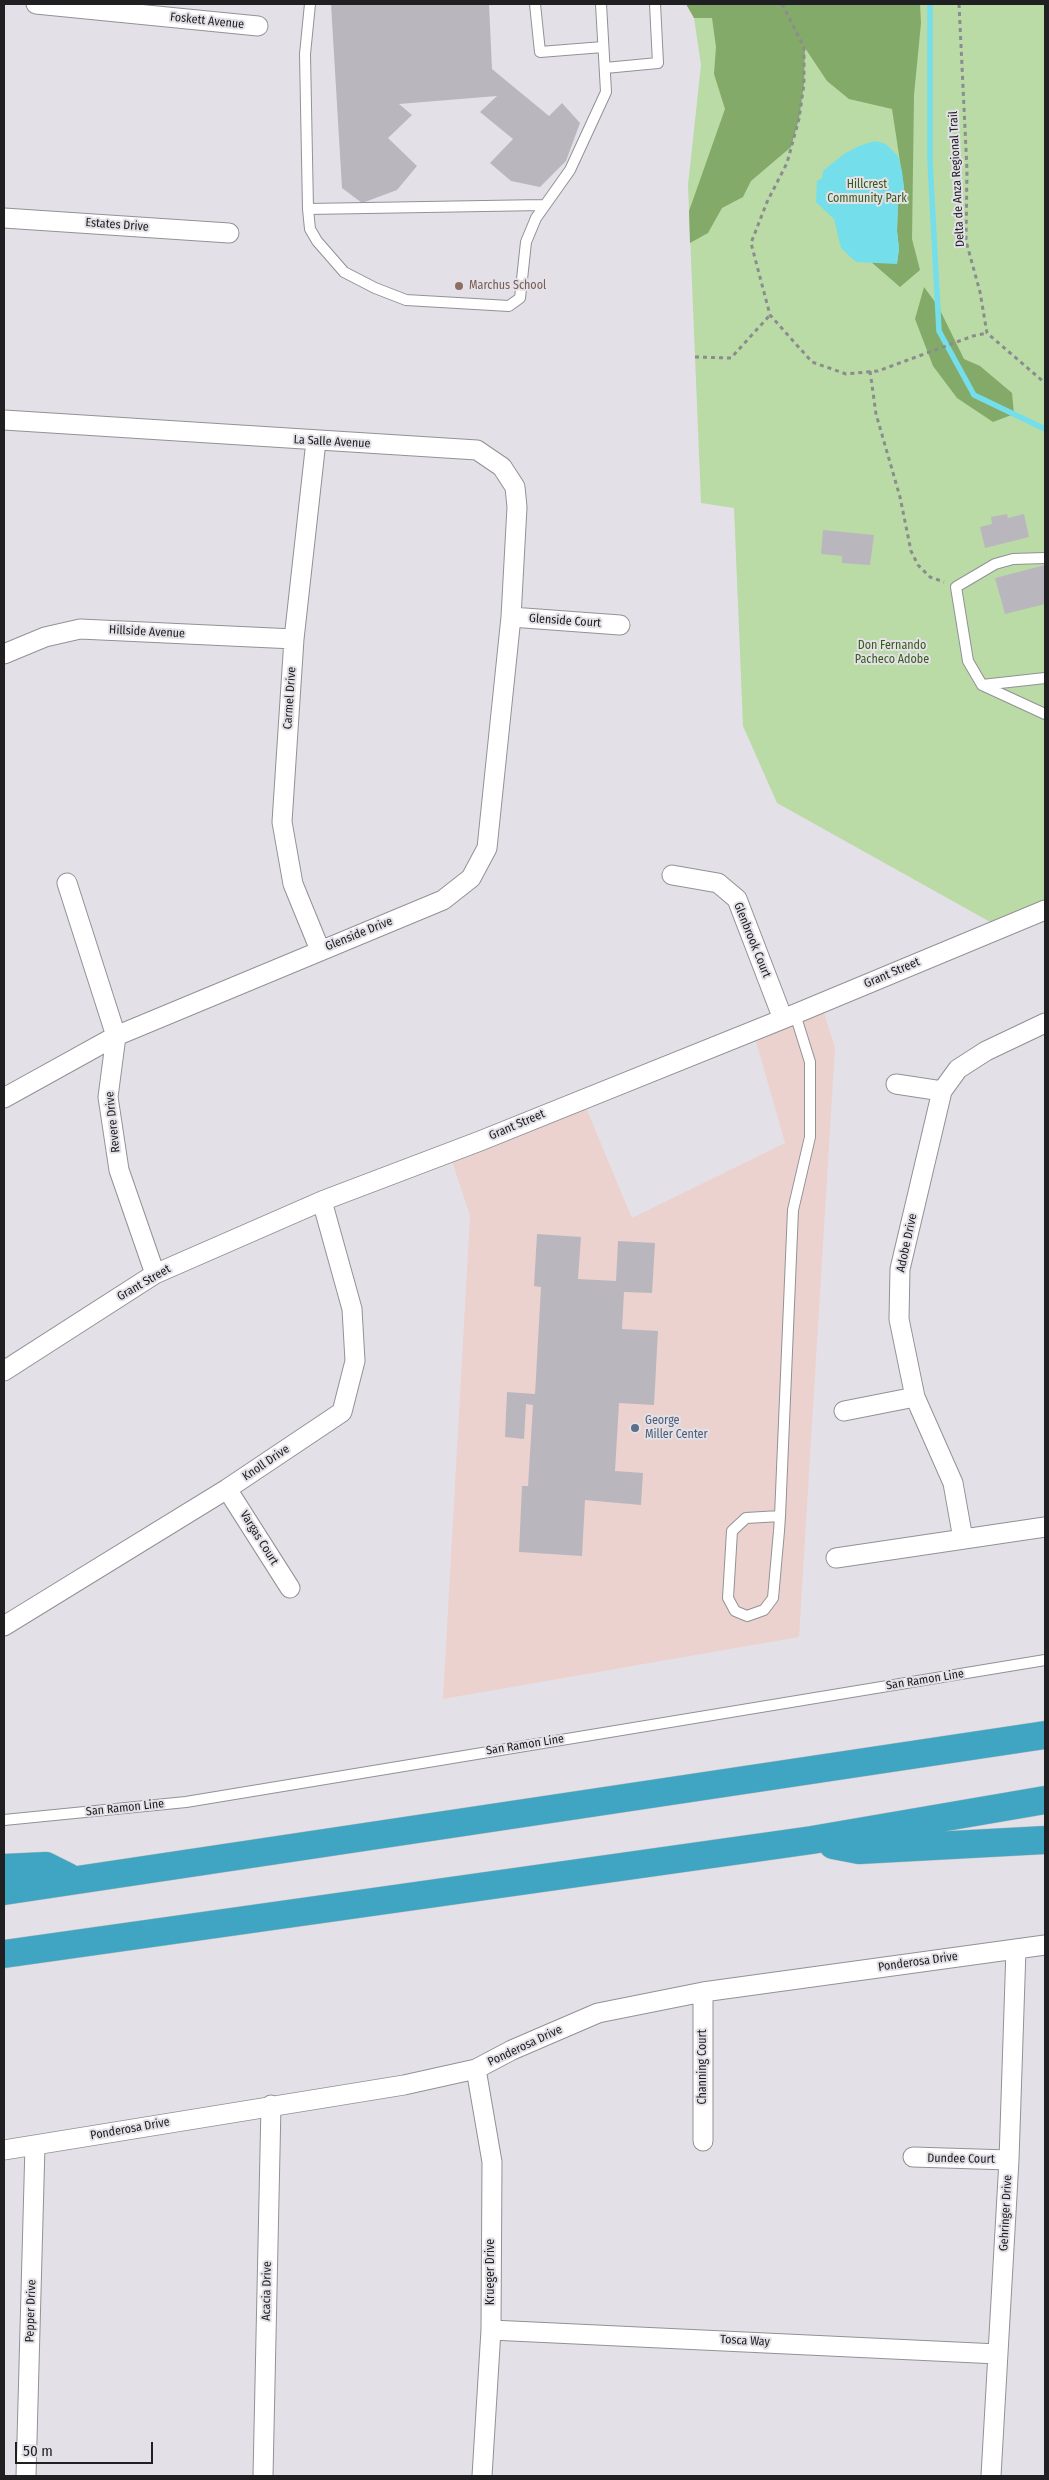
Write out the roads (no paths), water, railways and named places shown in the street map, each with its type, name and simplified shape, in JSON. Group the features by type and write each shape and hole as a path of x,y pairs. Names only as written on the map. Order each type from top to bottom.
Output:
{"highway":[{"path":"4,1891 1038,1734"},
{"path":"4,1954 812,1840 1045,1800"},
{"path":"812,1840 859,1850 1045,1840"},
{"path":"4,1868 46,1866 74,1880"}],"street":[{"name":"Foskett Avenue","path":"36,4 107,7 258,26"},
{"name":"Estates Drive","path":"4,218 230,233"},
{"name":"La Salle Avenue","path":"4,420 478,450 502,467 515,487 517,507 511,617"},
{"name":"Carmel Drive","path":"316,441 294,639 282,822 293,884 320,950"},
{"name":"Glenside Court","path":"511,617 620,625"},
{"name":"Glenside Drive","path":"4,1098 116,1036 443,900 471,878 488,848 511,617"},
{"name":"Hillside Avenue","path":"4,654 45,637 80,628 294,639"},
{"name":"Glenbrook Court","path":"672,875 718,883 737,899 789,1016"},
{"name":"Revere Drive","path":"67,883 116,1036 108,1097 119,1170 155,1274"},
{"name":"Grant Street","path":"4,1371 155,1274 322,1201 789,1016 1045,910"},
{"name":"Adobe Drive","path":"963,1539 953,1483 915,1397 899,1319 900,1269 942,1092 958,1069 986,1051 1045,1023"},
{"path":"896,1084 942,1092"},
{"name":"Knoll Drive","path":"4,1626 227,1488 342,1412 355,1361 352,1309 322,1201"},
{"path":"844,1411 915,1397"},
{"name":"Vargas Court","path":"227,1488 290,1588"},
{"path":"836,1558 1045,1527"},
{"name":"Ponderosa Drive","path":"4,2150 271,2105 404,2085 476,2069 512,2050 598,2014 703,1992 1045,1944"},
{"name":"Gehringer Drive","path":"991,2476 1009,2160 1016,1949"},
{"name":"Channing Court","path":"703,1992 703,2142"},
{"name":"Krueger Drive","path":"476,2069 492,2162 491,2330 482,2476"},
{"name":"Acacia Drive","path":"263,2476 271,2105"},
{"name":"Pepper Drive","path":"26,2476 35,2145"},
{"name":"Dundee Court","path":"913,2157 1009,2160"},
{"name":"Tosca Way","path":"491,2330 998,2354"}],"lane":[{"path":"310,4 305,54 308,209 310,229 327,256 344,272 375,288 406,300 509,306 520,298 526,242 544,205 570,170 606,92 601,4"},
{"path":"535,4 540,52 603,47"},
{"path":"605,68 658,63 655,4"},
{"path":"308,209 544,205"},
{"path":"1045,558 1013,558 995,564 956,587 968,661 982,686 1045,714"},
{"path":"982,686 1045,678"},
{"path":"780,1516 746,1518 732,1531 728,1598 736,1611 747,1616 764,1610 773,1598 780,1516 793,1210 810,1137 810,1062 789,1016"},
{"name":"San Ramon Line","path":"4,1820 186,1802 1045,1660"}],"water":[{"path":"875,141 886,144 898,156 902,171 904,188 898,202 897,231 899,249 897,264 856,262 841,248 834,219 816,202 817,181 822,178 823,171 844,154 859,146"}],"waterway":[{"path":"930,4 930,161 939,331 974,395 1045,429"}],"place":[{"name":"Marchus School","path":"459,286"},
{"name":"George Miller Center","path":"635,1428"}],"park label":[{"name":"Hillcrest Community Park","path":"867,192"},
{"name":"Don Fernando Pacheco Adobe","path":"892,653"}]}
